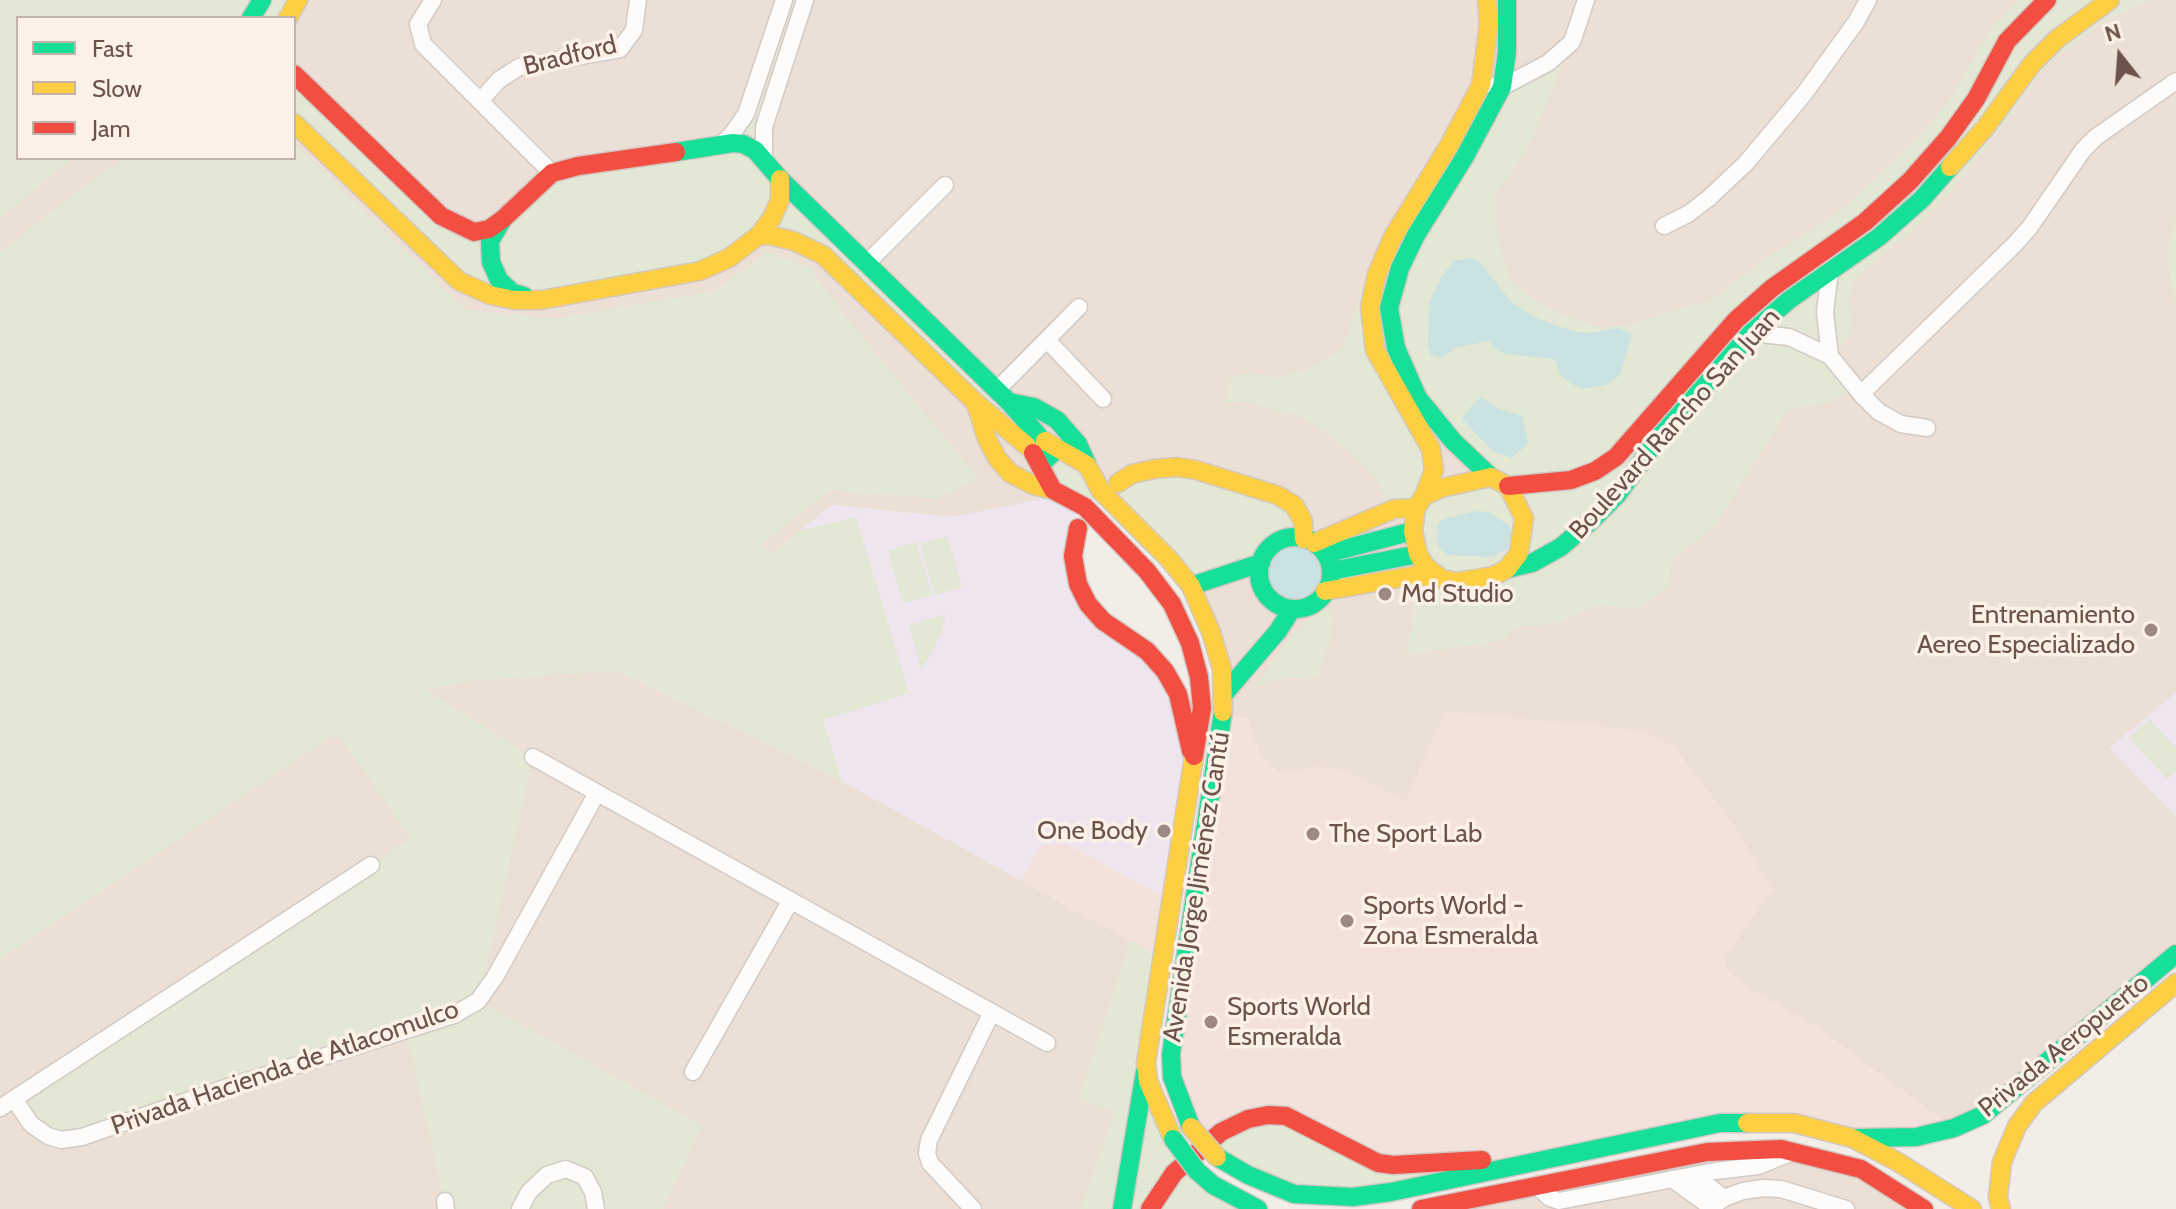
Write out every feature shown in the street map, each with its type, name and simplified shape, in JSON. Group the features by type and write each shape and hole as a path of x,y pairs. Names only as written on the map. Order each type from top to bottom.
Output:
{"main road":[{"path":"1412,554 1408,532 1434,470 1431,449 1375,350 1370,307 1377,274 1393,237 1450,144 1481,85 1489,22 1487,0"},
{"path":"1507,0 1507,52 1502,87 1464,158 1416,235 1400,268 1389,308 1396,348 1418,398 1453,441 1518,502 1524,518 1524,534 1519,553 1507,569"},
{"name":"Boulevard Rancho San Juan","path":"1353,547 1394,509 1420,502 1441,488 1571,480 1595,471 1616,457 1736,320 1772,288 1865,222 1910,181 1948,138 1976,99 2007,41 2047,0"},
{"name":"Boulevard Rancho San Juan","path":"1325,591 1417,575 1457,582 1474,581 1532,563 1561,547 1617,495 1658,439 1751,333 1789,300 1879,237 1922,199 1985,128 2032,64 2067,31 2110,0"},
{"path":"296,76 441,216 474,232 489,229 503,219 552,173 578,166 743,144 764,158 780,179 1003,396 1038,446 1053,490"},
{"path":"296,125 459,281 490,295 514,300 541,300 700,271 729,258 758,236 772,218 780,200 780,179"},
{"path":"503,219 490,241 491,262 499,280 513,293 541,300"},
{"path":"758,236 794,241 823,255 976,403 1038,446 1087,465"},
{"name":"Avenida Jorge Jiménez Cantú","path":"1003,396 1034,407 1057,420 1078,444 1087,465 1191,586 1211,632 1222,669 1223,717 1171,1054 1172,1077 1191,1127 1217,1157 1248,1175 1294,1194 1331,1197 1391,1192 1720,1123 1794,1123 1852,1138 1898,1162 1972,1209"},
{"name":"Avenida Jorge Jiménez Cantú","path":"976,403 987,439 1010,473 1085,507 1172,604 1190,643 1199,677 1202,708 1146,1063 1148,1081 1173,1139 1197,1171 1213,1185 1258,1209"},
{"path":"1085,507 1109,487 1132,474 1177,467 1277,495 1294,505 1303,521 1318,552 1325,591 1315,603 1292,609 1280,606 1263,591 1260,580 1261,563 1268,549 1277,542 1287,538 1318,552 1353,547 1408,532"},
{"path":"1078,528 1073,556 1078,584 1103,621 1147,651 1165,671 1178,694 1193,762"},
{"path":"1353,547 1412,554 1442,579"},
{"path":"1191,586 1261,563"},
{"path":"1224,694 1278,631 1292,609"},
{"name":"Privada Aeropuerto","path":"1852,1138 1916,1137 1954,1128 1983,1115 2176,954"},
{"name":"Privada Aeropuerto","path":"2001,1209 1998,1197 2002,1162 2017,1126 2034,1103 2176,983"},
{"path":"1122,1209 1146,1063"},
{"path":"1150,1209 1174,1173 1221,1132 1248,1119 1268,1115 1286,1116 1378,1163 1393,1165 1567,1154"},
{"path":"1421,1209 1707,1152 1781,1149 1861,1169 1924,1209"},
{"path":"1462,1209 1481,1199"}],"street":[{"path":"433,0 418,24 423,44 552,173"},
{"name":"Bradford","path":"481,100 499,80 519,67 620,49 634,30 638,0"},
{"path":"721,145 746,114 784,0"},
{"path":"764,158 764,127 805,0"},
{"path":"1481,85 1502,87 1548,63 1572,42 1586,0"},
{"path":"1664,226 1688,214 1709,198 1746,163 1804,94 1856,22 1868,0"},
{"path":"1861,394 2015,244 2083,150 2096,137 2176,81"},
{"path":"866,264 945,185"},
{"path":"1830,271 1825,312 1830,356"},
{"path":"1003,396 1047,340 1079,307"},
{"path":"1751,333 1789,337 1830,356 1879,412 1901,424 1927,428"},
{"path":"1047,340 1103,399"},
{"path":"533,757 1047,1043"},
{"name":"Privada Hacienda de Atlacomulco","path":"371,865 7,1104 48,1136 61,1140 82,1137 454,1015 478,1001 495,977 597,793"},
{"path":"693,1072 791,900"},
{"path":"973,1209 930,1163 927,1153 929,1140 991,1014"},
{"path":"1538,1187 1550,1198 1559,1201 1758,1166 1793,1152"},
{"path":"520,1209 529,1192 547,1175 566,1169 585,1177 593,1192 596,1209"},
{"path":"1694,1175 1715,1205"},
{"path":"1672,1179 1715,1205"},
{"path":"1715,1205 1743,1191 1781,1189 1846,1209"}],"shaded area":[{"path":"0,0 2176,0 2176,954 1954,1128 1794,1123 1567,1154 1223,717 1191,586 1101,491 1072,502 951,517 832,505 619,671 842,781 1163,959 1146,1062 1173,1139 1258,1209 0,1209"},
{"path":"1061,495 1072,502 1078,528 1078,584 1165,671 1193,762 1172,900 1064,843 1040,846 1021,880 842,781 772,554 832,505 951,517"},
{"path":"2176,692 2176,817 2109,748"},
{"path":"1445,711 1644,731 1674,746 1732,822 1772,889 1724,959 1728,971 1747,987 1813,1024 1954,1128 1916,1137 1794,1123 1567,1154 1415,1165 1191,1127 1172,1077 1223,717 1248,718 1259,752 1282,774 1317,766 1341,769 1405,801"},
{"path":"1064,843 1172,900 1163,959 1021,880 1040,846"},
{"path":"1707,1152 1861,1169 1924,1209 1421,1209"}],"green space":[{"path":"0,0 298,0 289,16 16,16 16,160 70,160 0,218"},
{"path":"784,0 805,0 764,158 1009,402 1021,441 823,255 768,235 700,271 490,295 296,125 296,76 474,232 546,175 732,134"},
{"path":"2019,0 2150,0 2105,21 2042,71 1997,134 1942,201 1853,283 1849,298 1852,323 1849,337 1830,356 1861,394 1846,393 1830,403 1788,410 1715,526 1671,560 1669,587 1639,608 1594,606 1557,623 1513,628 1504,641 1405,655 1412,625 1410,580 1426,567 1416,508 1390,505 1375,478 1361,463 1328,434 1291,411 1288,414 1252,403 1225,402 1231,376 1245,373 1277,377 1305,371 1342,350 1370,269 1377,274 1431,449 1425,495 1491,477 1418,398 1389,308 1502,87 1572,42 1530,143 1494,195 1498,239 1512,282 1540,304 1570,317 1601,327 1631,324 1711,300 1764,260 1842,210 1923,133 1953,94 1990,30"},
{"path":"296,145 466,310 556,319 715,291 767,252 809,267 979,479 936,499 830,490 761,545 772,554 800,531 856,517 909,693 823,720 842,781 618,671 470,681 426,690 533,757 479,1001 702,1125 663,1209 446,1209 406,1031 61,1140 14,1099 411,838 337,733 0,959 0,252 102,173 124,160 296,160"},
{"path":"2176,209 2176,304 2170,282 2168,252"},
{"path":"1058,448 1101,491 1085,507 1046,479"},
{"path":"1154,469 1277,495 1304,539 1191,586 1122,513 1118,483"},
{"path":"947,536 962,587 935,595 920,544"},
{"path":"916,542 932,595 903,603 888,551"},
{"path":"1320,598 1330,610 1332,623 1331,639 1319,669 1321,676 1289,678 1256,686 1287,641 1314,615 1315,603"},
{"path":"946,614 942,631 922,670 909,625"},
{"path":"2150,719 2176,748 2176,771 2167,779 2129,738"},
{"path":"1130,941 1163,959 1146,1063 1173,1139 1258,1209 1080,1209 1115,1112 1079,1099"},
{"path":"1268,1115 1378,1163 1415,1165 1567,1154 1320,1197 1217,1157 1221,1132"}],"water":[{"path":"1467,258 1478,260 1512,303 1536,318 1573,331 1591,333 1618,328 1632,333 1620,375 1606,385 1584,389 1571,384 1560,374 1555,359 1507,354 1498,351 1488,341 1455,348 1441,358 1431,355 1428,344 1430,302 1440,279 1454,261"},
{"path":"1482,397 1497,408 1522,416 1528,444 1511,458 1493,451 1462,419"},
{"path":"1477,511 1488,512 1509,525 1512,533 1507,549 1492,557 1448,555 1441,550 1437,542 1438,524 1444,519"},
{"path":"1287,538 1300,538 1328,559 1324,594 1304,608 1280,606 1270,599 1260,580 1262,558 1268,549"}],"traffic: fast":[{"path":"252,16 262,0"},
{"path":"1491,477 1453,441 1418,398 1396,348 1389,308 1400,268 1416,235 1464,158 1502,87 1507,52 1507,0"},
{"path":"676,152 733,143 755,150 780,179 1009,402 1038,435"},
{"path":"1507,569 1532,563 1561,547 1592,520 1617,495 1658,439 1751,333 1789,300 1879,237 1922,199 1950,167"},
{"path":"503,219 490,241 491,262 499,280 513,293 524,296"},
{"path":"1009,402 1034,407 1057,420 1078,444 1087,464"},
{"path":"1040,465 1058,448"},
{"path":"1325,554 1413,531"},
{"path":"1295,537 1315,543 1325,553 1331,573 1325,593 1315,603 1295,609 1275,603 1265,593 1259,573 1265,553 1275,543 1295,537"},
{"path":"1331,571 1418,554"},
{"path":"1191,586 1261,563"},
{"path":"1224,694 1278,631 1292,609"},
{"path":"1191,1127 1172,1077 1171,1054 1223,712"},
{"path":"1855,1138 1916,1137 1954,1128 1983,1115 2176,954"},
{"path":"1122,1209 1145,1072"},
{"path":"1217,1157 1248,1175 1294,1194 1353,1197 1391,1192 1720,1123 1747,1123"},
{"path":"1173,1139 1197,1171"},
{"path":"1197,1171 1213,1185 1258,1209"}],"traffic: slow":[{"path":"289,16 298,0"},
{"path":"1424,496 1434,470 1431,449 1375,350 1370,307 1377,274 1393,237 1450,144 1481,85 1489,22 1487,0"},
{"path":"1950,167 1985,128 2032,64 2057,39 2110,0"},
{"path":"296,125 459,281 490,295 514,300 541,300 700,271 729,258 758,236 772,218 780,200 780,179"},
{"path":"758,236 794,241 823,255 976,403 1027,446"},
{"path":"976,404 987,439 1010,473 1033,485 1053,490"},
{"path":"1045,441 1087,465 1101,491 1169,559 1191,586 1211,632 1222,669 1223,712"},
{"path":"1118,483 1132,474 1154,469 1177,467 1196,470 1277,495 1294,505 1303,521 1304,539"},
{"path":"1491,477 1508,486 1524,518 1519,553 1507,569 1493,576 1457,582 1442,579 1426,567 1418,554 1413,531 1416,508 1424,496 1441,488 1491,477"},
{"path":"1314,543 1394,509 1416,508"},
{"path":"1325,591 1417,575 1442,579"},
{"path":"1173,1139 1148,1081 1146,1063 1194,756"},
{"path":"2001,1209 1998,1197 2002,1162 2017,1126 2034,1103 2176,983"},
{"path":"1747,1123 1794,1123 1852,1138 1898,1162 1972,1209"},
{"path":"1191,1127 1217,1157"}],"traffic: jam":[{"path":"1508,486 1571,480 1595,471 1616,457 1736,320 1772,288 1865,222 1910,181 1948,138 1976,99 2007,41 2047,0"},
{"path":"296,76 441,216 474,232 489,229 503,219 552,173 578,166 676,152"},
{"path":"1033,453 1053,490 1085,507 1147,571 1172,604 1190,643 1199,677 1202,708 1194,756"},
{"path":"1078,528 1073,556 1078,584 1088,604 1103,621 1147,651 1165,671 1178,694 1191,751"},
{"path":"1150,1209 1174,1173 1221,1132 1248,1119 1268,1115 1286,1116 1378,1163 1393,1165 1482,1160"},
{"path":"1421,1209 1707,1152 1781,1149 1861,1169 1924,1209"}],"place":[{"name":"Md Studio","path":"1385,594"},
{"name":"Entrenamiento Aereo Especializado","path":"2151,630"},
{"name":"One Body","path":"1164,831"},
{"name":"The Sport Lab","path":"1313,834"},
{"name":"Sports World - Zona Esmeralda","path":"1347,921"},
{"name":"Sports World Esmeralda","path":"1211,1022"}]}
